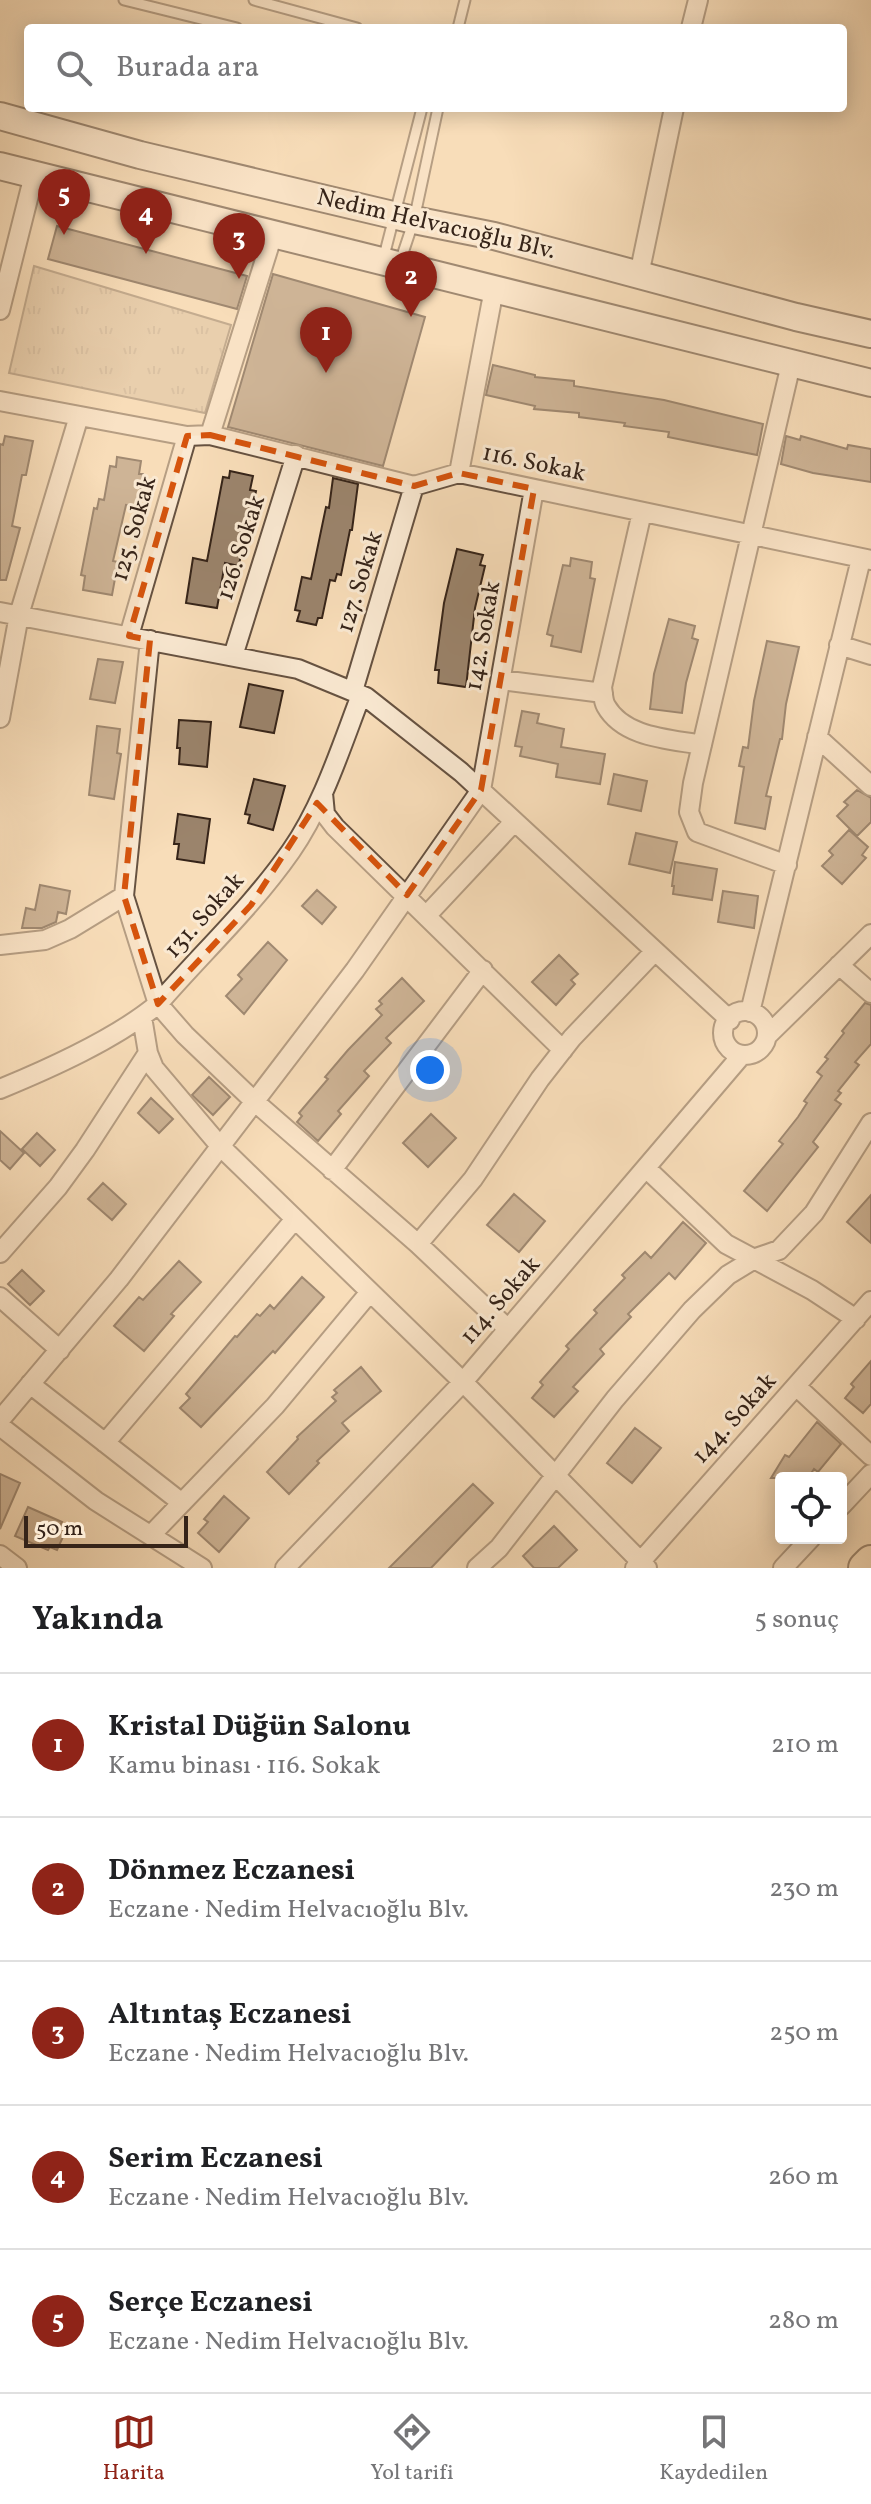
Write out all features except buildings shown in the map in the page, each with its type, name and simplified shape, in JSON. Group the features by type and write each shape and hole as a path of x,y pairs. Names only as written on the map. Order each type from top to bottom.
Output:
{"highway":[{"path":"865,1568 871,1562"}],"main road":[{"name":"Nedim Helvacıoğlu Blv.","path":"0,116 140,155 404,218 494,236 796,317 871,334"},
{"name":"Nedim Helvacıoğlu Blv.","path":"0,166 871,383"}],"street":[{"path":"692,24 698,0"},
{"path":"639,275 673,112"},
{"path":"0,310 34,175"},
{"path":"210,435 273,234"},
{"path":"459,473 494,289"},
{"path":"787,865 697,832 689,812 749,535 791,364"},
{"path":"0,401 187,436 210,435 414,486"},
{"path":"0,718 19,615 79,416"},
{"name":"125. Sokak","path":"129,636 187,436"},
{"name":"126. Sokak","path":"233,656 296,455"},
{"name":"116. Sokak","path":"414,486 459,473 866,560"},
{"name":"127. Sokak","path":"357,693 414,486"},
{"name":"142. Sokak","path":"481,790 534,489"},
{"path":"642,512 602,687 605,705 621,724 647,735 702,745"},
{"path":"750,1012 839,645 866,560"},
{"path":"0,612 298,669 357,693 461,772 730,1020"},
{"path":"150,640 124,896 158,1004 185,1035 254,1101 418,1244 508,1329"},
{"path":"839,645 871,655"},
{"path":"501,680 603,693"},
{"name":"131. Sokak","path":"0,1089 43,1072 142,1017 251,905 293,849 323,793 357,693"},
{"path":"817,737 871,786"},
{"path":"202,1568 76,1486 0,1423 119,1279 355,970 481,790"},
{"path":"323,793 325,814 335,827 563,1050"},
{"path":"427,915 514,822"},
{"path":"0,945 45,940 70,929 124,896"},
{"path":"767,1036 871,934"},
{"path":"418,1244 473,1179 563,1050 655,951"},
{"path":"839,965 871,993"},
{"path":"332,1170 483,970"},
{"path":"740,1011 750,1012 764,1020 768,1027 763,1046 753,1054 741,1056 724,1043 724,1024 730,1020 740,1011"},
{"path":"142,1017 148,1053 154,1068 220,1146 463,1382 641,1566"},
{"path":"0,1253 58,1187 148,1053"},
{"name":"114. Sokak","path":"285,1568 463,1382 741,1056"},
{"path":"477,1568 499,1548 615,1399 682,1321 728,1275 756,1258 779,1250 814,1213 871,1123"},
{"path":"647,1169 726,1244 812,1290 856,1319"},
{"path":"105,1443 295,1219"},
{"path":"151,1535 275,1406 370,1292"},
{"path":"0,1297 60,1350"},
{"name":"144. Sokak","path":"641,1566 871,1301"},
{"path":"30,1384 182,1503"},
{"path":"796,1386 871,1456"},
{"path":"847,1500 871,1474"},
{"path":"783,1568 805,1544"},
{"path":"0,1555 17,1568"}],"lane":[{"path":"124,0 221,24"},
{"path":"254,0 342,24"},
{"path":"459,24 465,0"},
{"path":"391,263 404,218 421,112"},
{"path":"391,263 437,112"}],"highlighted area":[{"path":"210,435 414,486 459,473 534,489 481,790 407,895 317,803 251,905 158,1004 124,896 150,640 129,636 187,436"}],"green space":[{"path":"34,266 231,325 205,413 9,373"}],"place":[{"name":"Serçe Eczanesi","path":"64,235"},
{"name":"Serim Eczanesi","path":"146,254"},
{"name":"Altıntaş Eczanesi","path":"239,279"},
{"name":"Dönmez Eczanesi","path":"411,317"},
{"name":"Kristal Düğün Salonu","path":"326,373"}]}
